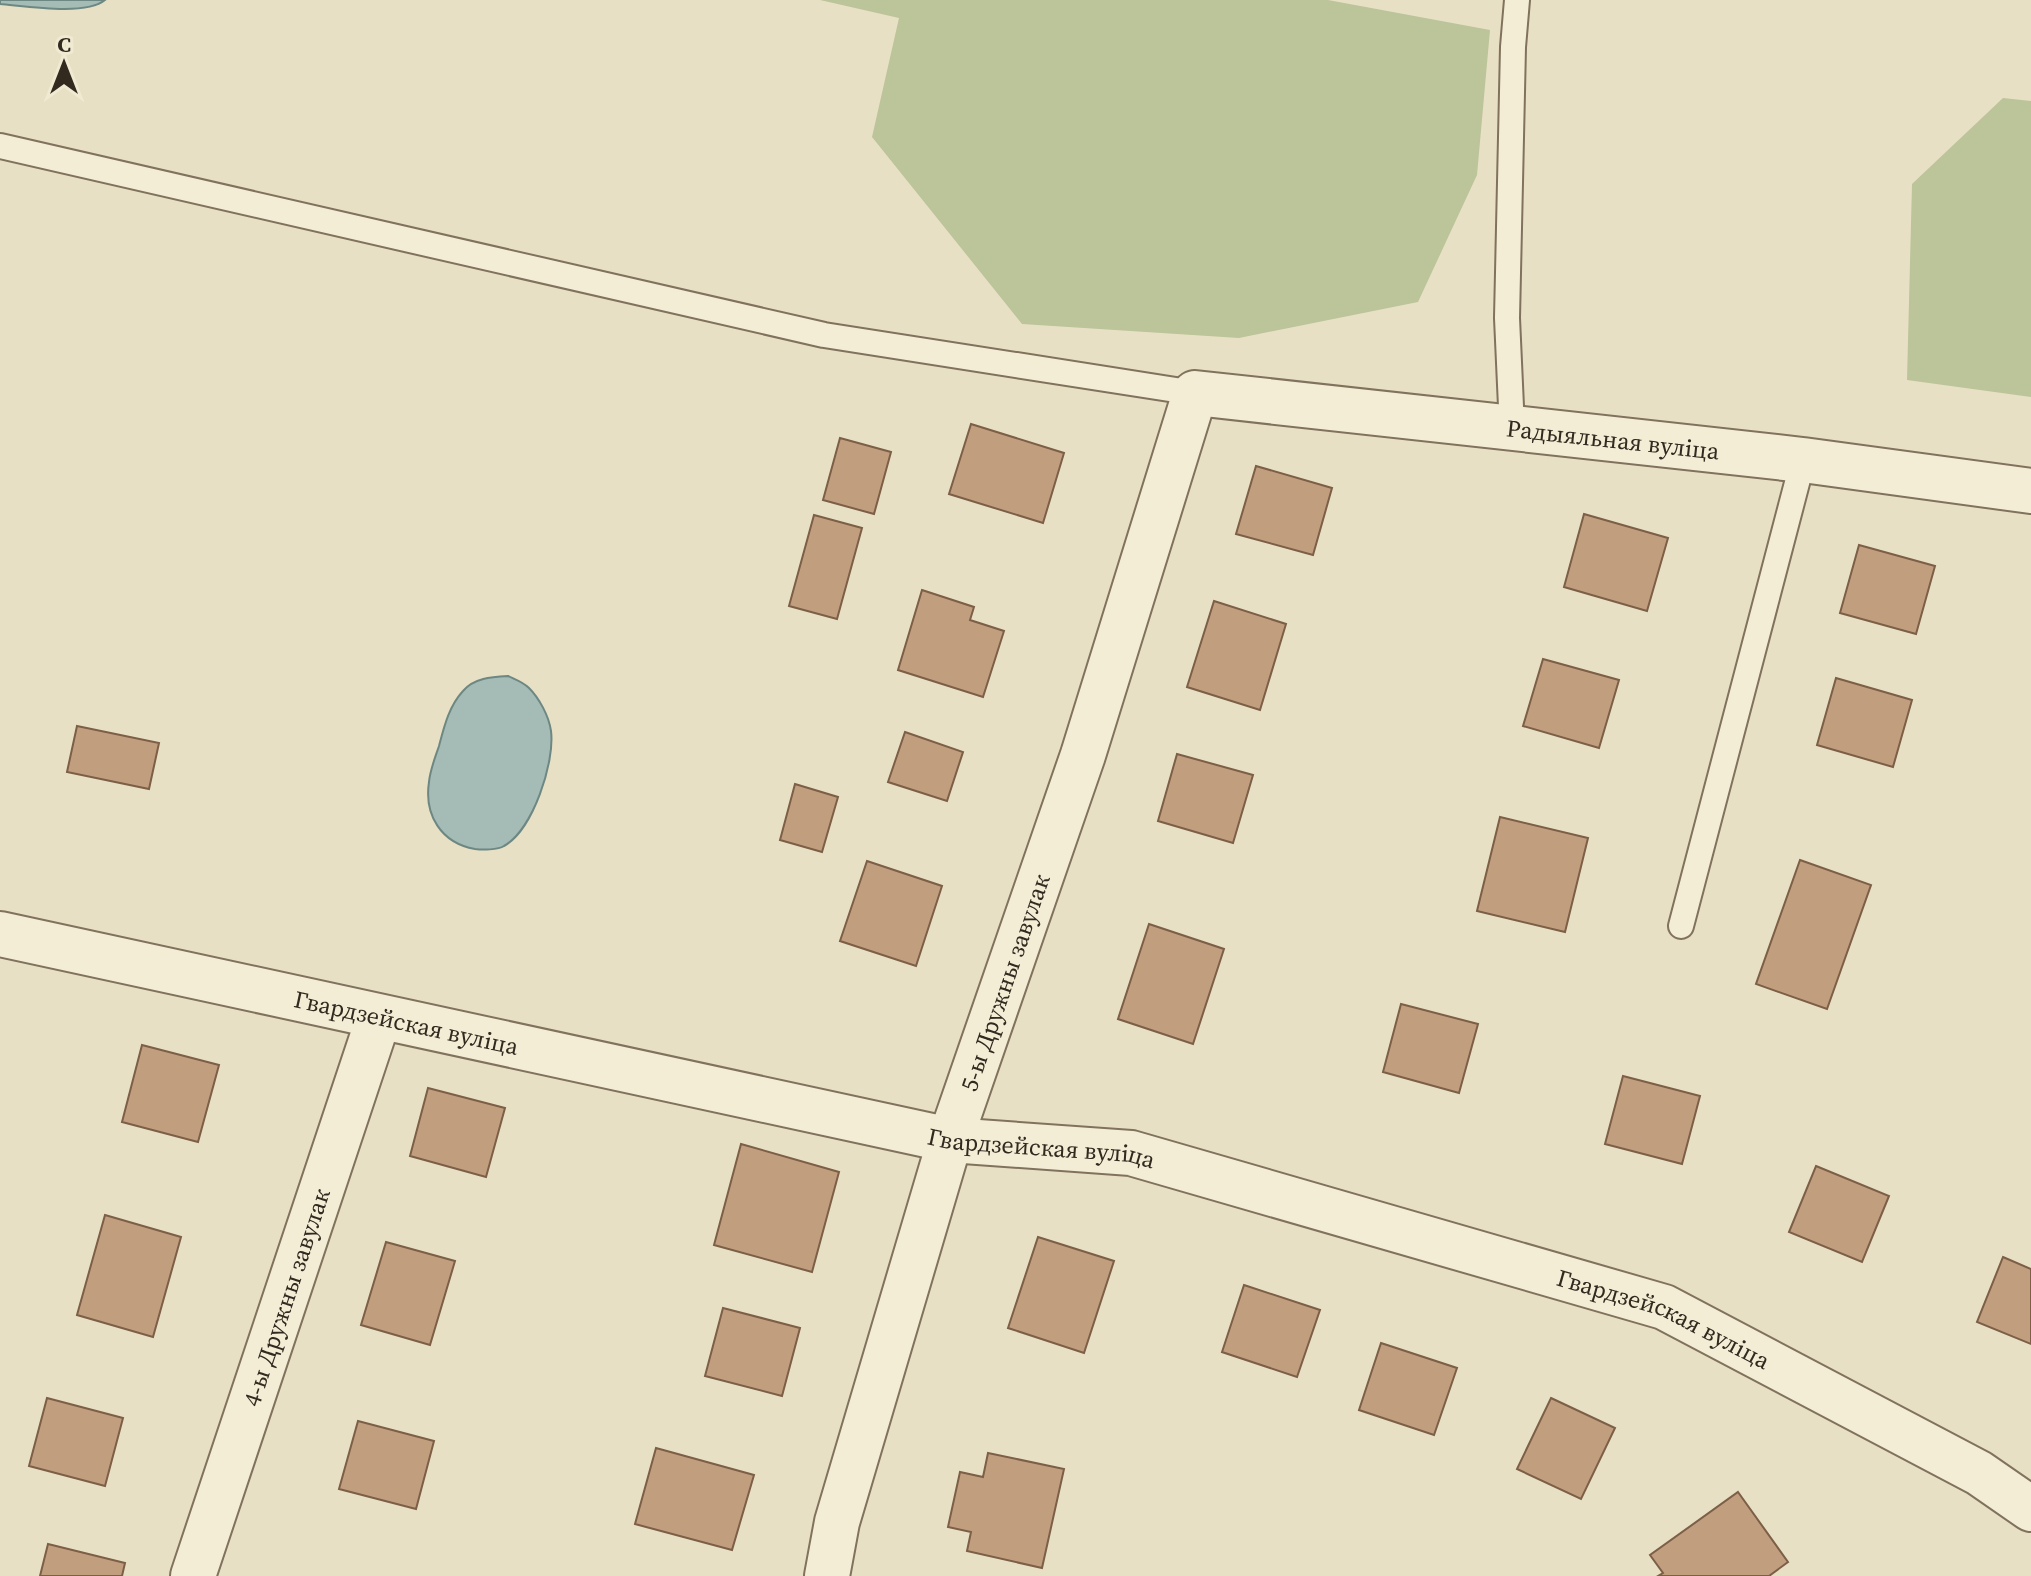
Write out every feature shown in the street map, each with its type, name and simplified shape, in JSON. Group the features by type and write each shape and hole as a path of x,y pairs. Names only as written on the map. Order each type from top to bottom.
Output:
{"street":[{"name":"Радыяльная вуліца","path":"1195,393 1803,460 2031,491"},
{"name":"5-ы Дружны завулак","path":"827,1576 837,1522 950,1140 1083,755 1195,393"},
{"name":"Гвардзейская вуліца","path":"0,934 950,1140 1131,1153 1664,1307 1979,1473 2031,1509"},
{"name":"4-ы Дружны завулак","path":"193,1576 379,1017"}],"lane":[{"path":"1512,429 1507,318 1513,47 1517,0"},
{"path":"0,146 824,335 1195,393"},
{"path":"1681,926 1803,460"}],"green space":[{"path":"820,0 1328,0 1490,30 1477,175 1418,302 1239,338 1022,324 872,137 899,18"},
{"path":"2003,98 2031,101 2031,397 1907,380 1912,184"}],"water":[{"path":"0,0 105,0 96,5 70,9 0,4"},
{"path":"508,676 529,688 548,719 551,744 546,777 533,811 515,838 498,848 475,849 453,841 437,826 429,806 430,778 448,717 458,697 478,681"}],"building":[{"path":"971,424 1064,453 1043,523 949,494"},
{"path":"840,438 891,452 874,514 823,500"},
{"path":"1256,466 1332,488 1313,555 1236,534"},
{"path":"1584,514 1668,538 1647,611 1564,587"},
{"path":"814,515 862,528 837,619 789,606"},
{"path":"1859,545 1935,566 1916,634 1840,613"},
{"path":"922,590 974,607 970,620 1004,631 983,697 898,670"},
{"path":"1214,601 1286,624 1260,710 1187,687"},
{"path":"1543,659 1619,680 1599,748 1523,726"},
{"path":"1836,678 1912,700 1893,767 1817,745"},
{"path":"77,726 159,743 149,789 67,772"},
{"path":"905,732 963,752 947,801 888,782"},
{"path":"1177,754 1253,775 1233,843 1158,821"},
{"path":"795,784 838,797 822,852 780,840"},
{"path":"1500,817 1588,838 1565,932 1477,911"},
{"path":"1800,860 1871,885 1827,1009 1756,984"},
{"path":"867,861 942,886 916,966 840,941"},
{"path":"1149,924 1224,949 1193,1044 1118,1019"},
{"path":"1401,1004 1478,1024 1459,1093 1383,1072"},
{"path":"142,1045 219,1065 198,1142 122,1122"},
{"path":"1623,1076 1700,1096 1682,1164 1605,1144"},
{"path":"428,1088 505,1108 486,1177 410,1156"},
{"path":"741,1144 839,1172 812,1272 714,1245"},
{"path":"1816,1166 1889,1196 1862,1262 1789,1232"},
{"path":"105,1215 181,1237 153,1337 77,1315"},
{"path":"1038,1237 1114,1261 1084,1353 1008,1328"},
{"path":"386,1242 455,1261 430,1345 361,1325"},
{"path":"2003,1257 2031,1269 2031,1344 1977,1322"},
{"path":"1244,1285 1320,1310 1297,1377 1222,1352"},
{"path":"723,1308 800,1328 782,1396 705,1376"},
{"path":"1381,1343 1457,1368 1434,1435 1359,1410"},
{"path":"47,1398 123,1418 105,1486 29,1466"},
{"path":"1551,1398 1615,1428 1581,1499 1517,1469"},
{"path":"358,1421 434,1441 416,1509 339,1489"},
{"path":"656,1448 754,1475 732,1550 635,1524"},
{"path":"988,1453 1064,1469 1042,1568 967,1551 971,1532 948,1527 960,1472 983,1477"},
{"path":"1738,1492 1788,1562 1769,1576 1658,1576 1663,1573 1650,1555"},
{"path":"48,1544 125,1563 122,1576 40,1576"}]}
